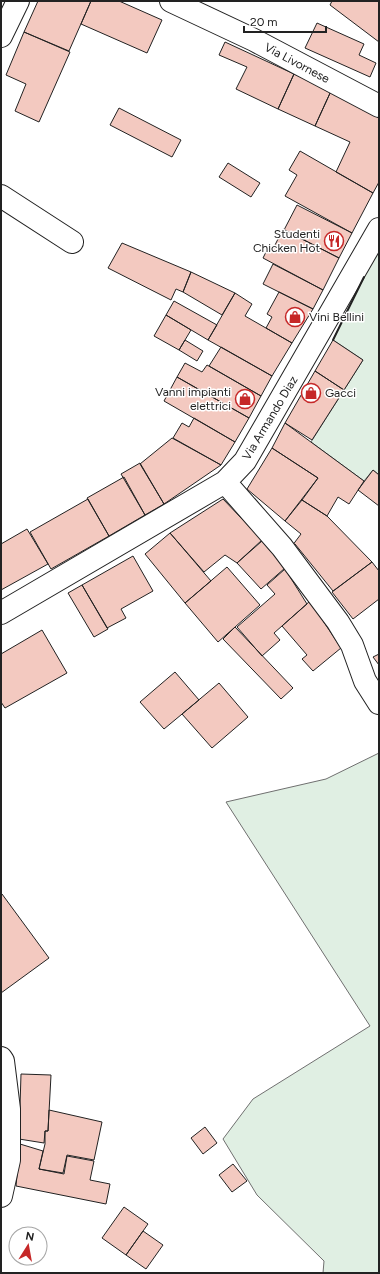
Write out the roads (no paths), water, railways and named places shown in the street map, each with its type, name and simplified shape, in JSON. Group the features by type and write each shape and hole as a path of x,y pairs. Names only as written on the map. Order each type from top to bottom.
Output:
{"street":[{"path":"1,36 18,1"},
{"name":"Via Livornese","path":"171,1 254,40 379,106"},
{"path":"1,196 72,242"},
{"name":"Via Armando Diaz","path":"1,613 225,482 245,461 379,229"},
{"path":"225,482 282,547 338,622 352,645 365,681 379,703"},
{"path":"1,1058 9,1109 9,1160 1,1196"}],"place":[{"name":"Studenti Chicken Hot","path":"334,241"},
{"name":"Vini Bellini","path":"295,317"},
{"name":"Gacci","path":"311,393"},
{"name":"Vanni impianti elettrici","path":"245,399"}]}
